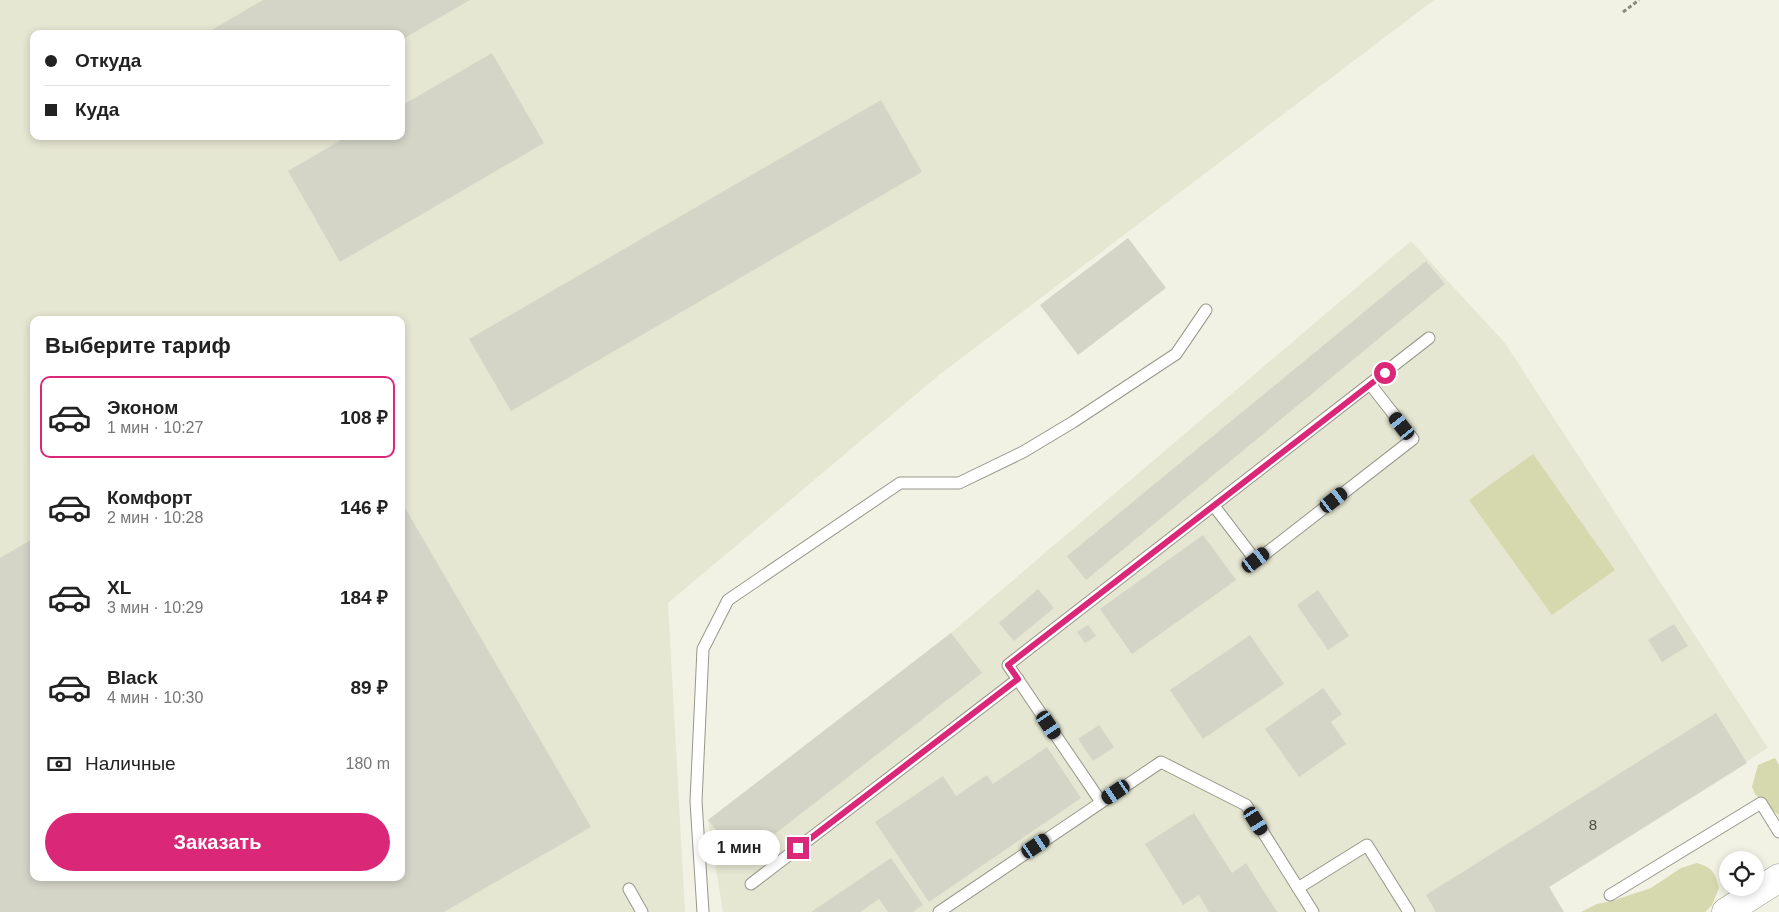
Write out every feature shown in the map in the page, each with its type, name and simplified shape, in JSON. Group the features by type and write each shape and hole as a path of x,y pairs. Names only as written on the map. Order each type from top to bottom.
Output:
{"main road":[{"path":"1726,912 1779,878"}],"lane":[{"path":"703,912 696,800 703,649 728,600 900,483 960,483 1023,452 1073,422 1176,354 1206,310"},
{"path":"1101,802 1008,665 1430,338"},
{"path":"1214,506 1256,560 1413,439 1370,384"},
{"path":"750,884 1018,679"},
{"path":"939,912 1160,762 1246,804 1313,912"},
{"path":"1610,895 1761,803 1779,832"},
{"path":"1298,888 1367,845 1409,912"},
{"path":"629,889 642,912"}],"path":[{"path":"1623,12 1639,0"}],"shaded area":[{"path":"0,0 1434,0 939,375 668,603 685,912 0,912"},
{"path":"1411,241 1505,343 1768,748 1549,887 1564,912 723,912 708,820 951,633"}],"green space":[{"path":"1533,454 1615,570 1552,615 1469,500"},
{"path":"1775,758 1779,765 1779,815 1755,794 1752,787 1758,765"},
{"path":"1697,863 1713,871 1719,888 1712,905 1705,912 1581,912 1597,904 1651,888 1681,868"}],"building":[{"path":"263,0 470,0 405,38 405,30 212,30"},
{"path":"492,53 544,143 340,262 288,171 341,140 405,140 405,104"},
{"path":"881,100 922,172 511,411 469,339"},
{"path":"1128,238 1166,288 1078,355 1040,305"},
{"path":"1426,261 1445,284 1086,580 1067,556"},
{"path":"405,508 591,827 444,912 0,912 0,558 30,540 30,881 405,881"},
{"path":"1203,535 1236,580 1132,654 1100,609"},
{"path":"1038,589 1054,608 1014,641 999,623"},
{"path":"1318,590 1349,636 1328,650 1297,605"},
{"path":"1674,624 1688,646 1662,662 1648,640"},
{"path":"1088,625 1096,636 1085,643 1077,632"},
{"path":"951,633 982,673 740,861 708,820"},
{"path":"1250,635 1284,684 1203,739 1170,690"},
{"path":"1323,688 1342,714 1331,722 1346,744 1299,777 1265,729"},
{"path":"1716,713 1747,763 1549,887 1564,912 1436,912 1426,895"},
{"path":"1099,725 1114,747 1093,761 1078,739"},
{"path":"1047,747 1081,798 929,902 875,822 943,776 956,796 987,775 993,784"},
{"path":"1194,813 1232,873 1246,863 1277,912 1209,912 1199,895 1183,905 1145,844"},
{"path":"891,858 923,905 913,912 888,912 879,899 860,912 811,912"}],"route":[{"path":"798,848 1018,679 1008,665 1385,373"}]}
